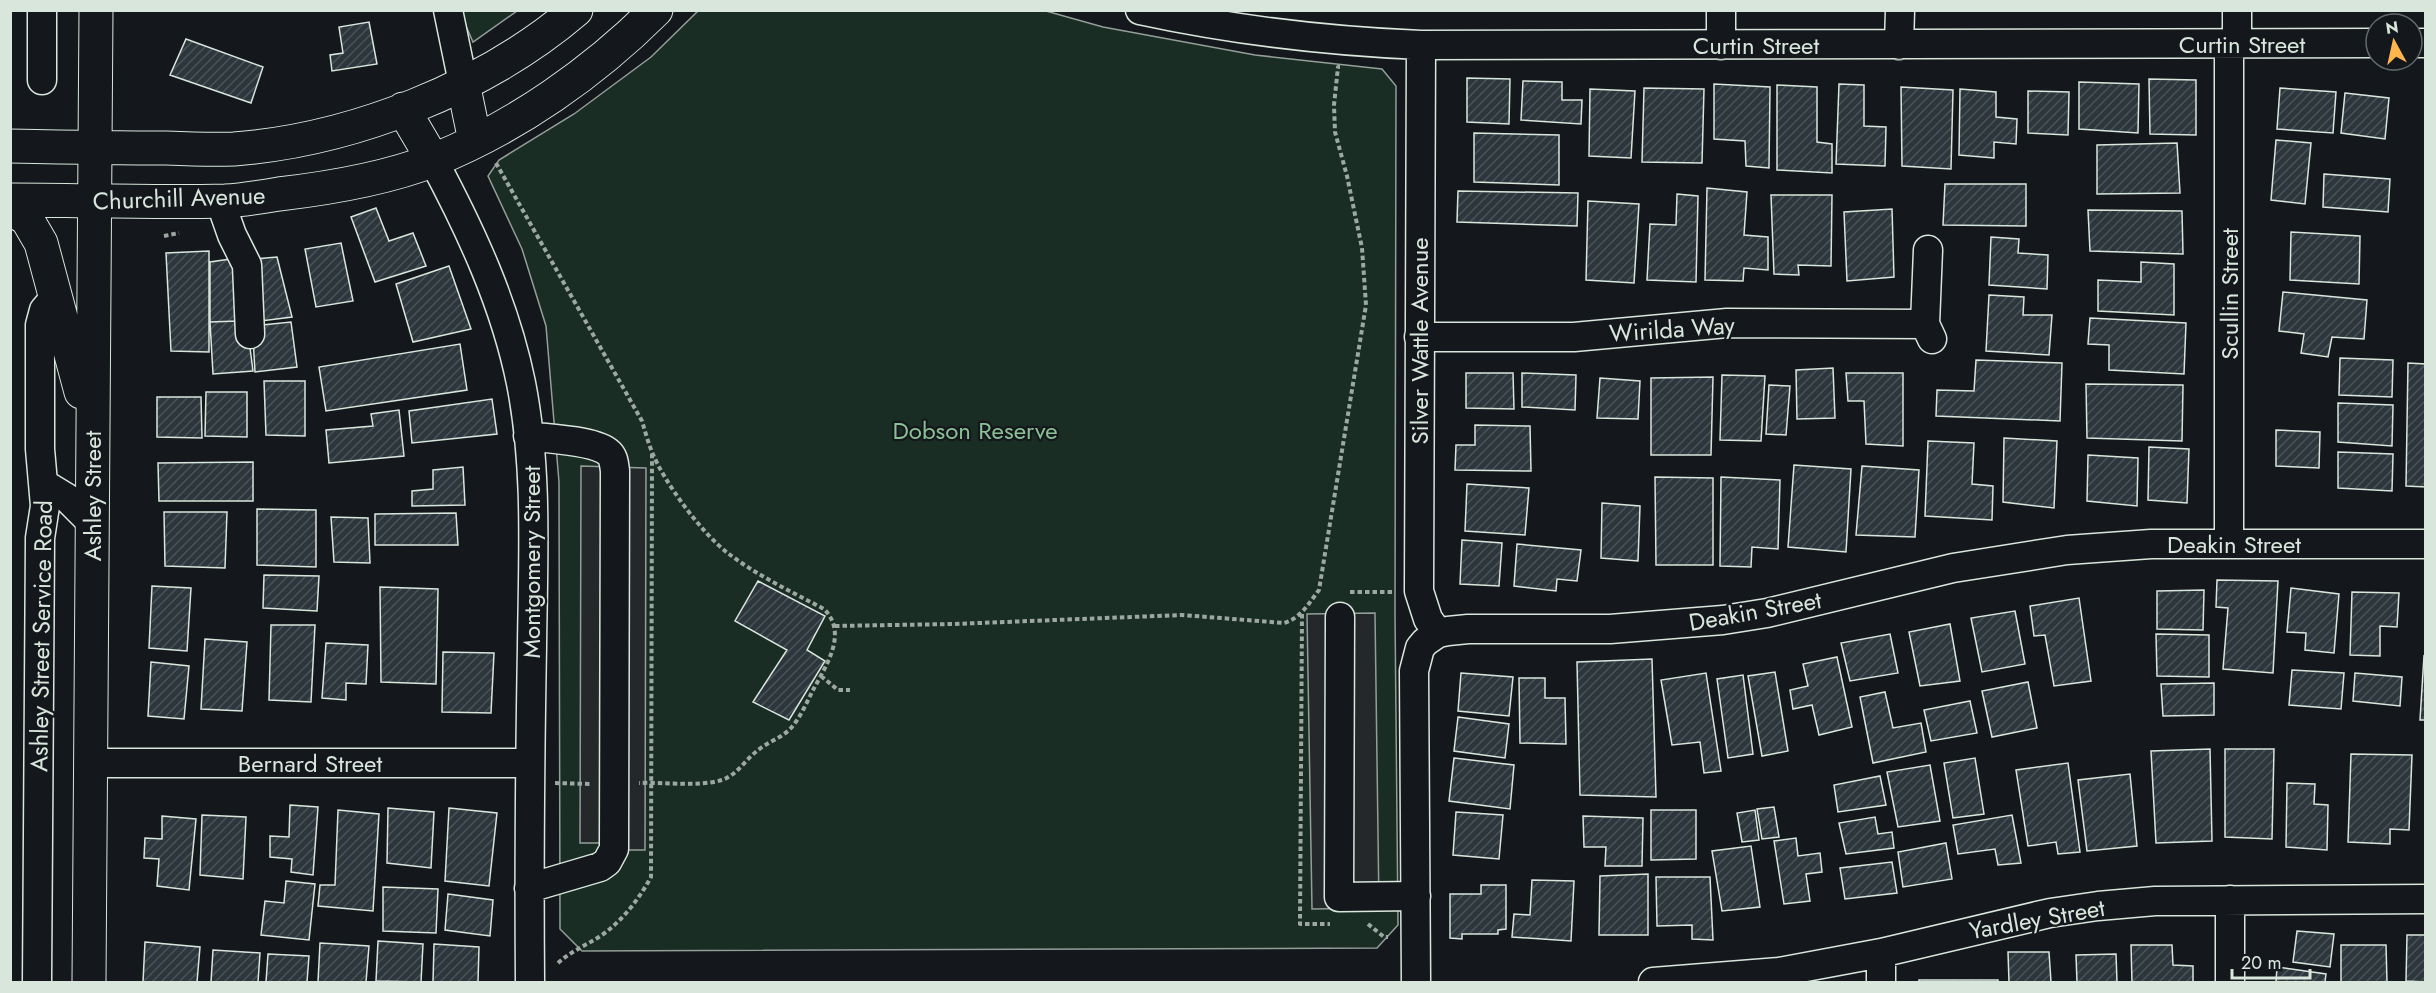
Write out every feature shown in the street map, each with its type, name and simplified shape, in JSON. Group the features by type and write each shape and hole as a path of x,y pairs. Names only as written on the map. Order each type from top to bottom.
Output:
{"main road":[{"name":"Ashley Street","path":"89,982 93,148 96,10"},
{"name":"Churchill Avenue","path":"10,146 233,149 341,130 403,110 463,83 516,54 576,10"},
{"name":"Churchill Avenue","path":"10,200 226,201 326,189 374,178 433,160 475,141 525,112 596,64 656,10"},
{"path":"463,83 475,141"},
{"path":"403,110 433,160"},
{"path":"10,208 24,216 35,230 56,296 93,437"}],"street":[{"path":"42,10 42,80"},
{"path":"448,10 463,83"},
{"name":"Curtin Street","path":"1140,10 1204,24 1270,34 1350,42 1421,45 2364,44"},
{"path":"1720,45 1721,10"},
{"path":"1899,45 1900,10"},
{"name":"Scullin Street","path":"2229,543 2233,44 2237,10"},
{"name":"Silver Wattle Avenue","path":"1421,45 1419,591 1428,619 1438,633"},
{"name":"Montgomery Street","path":"433,160 488,272 507,326 521,384 528,436 533,548 530,982"},
{"path":"226,201 225,215 247,265 250,334"},
{"name":"Wirilda Way","path":"1419,337 1574,337 1727,323 1928,332 1928,250"},
{"name":"Ashley Street Service Road","path":"37,982 40,547 45,506 40,449 40,325 44,309 56,296"},
{"path":"528,436 595,445 610,454 615,471 614,849 607,862 600,867 529,888"},
{"path":"44,484 67,498 92,523"},
{"name":"Deakin Street","path":"1438,633 1468,628 1610,629 1723,620 1767,613 1953,568 2067,550 2141,545 2229,543 2426,544"},
{"path":"1340,604 1339,897 1416,896"},
{"path":"1416,982 1414,671 1420,648 1438,633"},
{"name":"Bernard Street","path":"90,763 530,763"},
{"name":"Yardley Street","path":"1653,982 1779,972 1881,953 2050,913 2155,901 2426,899"},
{"path":"2230,900 2230,982"},
{"path":"1881,953 1881,982"}],"path":[{"path":"835,626 1182,615 1284,622 1292,621 1302,613 1319,590 1366,306 1362,248 1334,119 1338,67 1350,68 1350,42"},
{"path":"1319,590 1329,590"},
{"path":"1340,604 1419,591"},
{"path":"820,676 838,690 850,690"}],"green space":[{"path":"462,11 517,11 473,42"},
{"name":"Dobson Reserve","path":"698,11 1046,11 1103,27 1255,55 1382,69 1396,86 1395,613 1398,925 1377,948 582,951 560,929 559,482 546,326 522,249 488,176 499,160 574,114 651,57"}],"shaded area":[{"path":"581,466 646,468 645,850 626,850 601,843 580,843"},
{"path":"1375,613 1379,908 1312,909 1307,614"}],"building":[{"path":"369,22 377,64 332,71 330,55 343,53 339,27"},
{"path":"186,39 263,67 251,103 170,75"},
{"path":"1467,78 1510,79 1509,124 1467,122"},
{"path":"2149,79 2196,80 2196,135 2150,134"},
{"path":"1523,81 1562,82 1562,100 1582,100 1581,124 1521,120"},
{"path":"2079,82 2139,84 2138,133 2079,129"},
{"path":"1714,84 1770,87 1769,168 1746,166 1745,141 1714,139"},
{"path":"1839,84 1864,85 1864,126 1886,127 1885,166 1836,164"},
{"path":"1777,85 1817,87 1817,142 1832,144 1832,173 1777,170"},
{"path":"1901,87 1953,90 1951,169 1902,166"},
{"path":"1644,88 1704,89 1702,163 1642,162"},
{"path":"2280,88 2336,92 2333,133 2277,129"},
{"path":"1590,89 1635,91 1631,158 1589,156"},
{"path":"1960,89 1996,92 1996,117 2017,119 2016,144 1994,142 1994,158 1959,155"},
{"path":"2028,91 2069,92 2068,135 2028,133"},
{"path":"2345,93 2389,98 2385,139 2341,133"},
{"path":"1474,133 1559,135 1559,185 1474,182"},
{"path":"2276,140 2311,143 2305,204 2271,200"},
{"path":"2177,143 2180,193 2097,194 2097,145"},
{"path":"2324,174 2390,179 2388,212 2323,207"},
{"path":"1945,184 2026,184 2026,226 1943,225"},
{"path":"1707,188 1747,192 1744,235 1768,237 1768,270 1744,268 1743,281 1705,280"},
{"path":"1458,191 1578,193 1577,226 1457,222"},
{"path":"1677,194 1698,196 1696,282 1647,280 1650,224 1676,225"},
{"path":"1771,195 1832,195 1831,266 1798,265 1799,275 1774,274"},
{"path":"1588,201 1639,204 1634,283 1586,280"},
{"path":"376,208 389,241 413,233 426,266 375,282 351,217"},
{"path":"1892,209 1894,277 1847,281 1844,212"},
{"path":"2088,210 2182,211 2183,254 2090,251"},
{"path":"2291,232 2360,236 2359,284 2290,280"},
{"path":"1991,237 2019,239 2018,253 2048,255 2047,289 1989,285"},
{"path":"341,243 353,301 316,307 305,249"},
{"path":"209,251 209,352 171,351 166,253"},
{"path":"277,257 292,317 261,321 253,259"},
{"path":"237,258 238,321 210,322 210,262"},
{"path":"2141,262 2174,264 2174,315 2098,311 2098,280 2141,282"},
{"path":"449,266 471,329 413,342 396,284"},
{"path":"2283,292 2367,300 2364,339 2332,337 2328,357 2301,353 2304,334 2279,331"},
{"path":"1989,295 2024,297 2023,315 2052,315 2049,355 1986,351"},
{"path":"2090,318 2186,323 2184,374 2109,370 2109,345 2088,344"},
{"path":"238,321 249,340 253,371 213,374 210,322"},
{"path":"291,322 297,367 255,372 253,338 262,325"},
{"path":"460,344 467,390 326,411 319,367"},
{"path":"2340,358 2393,360 2392,397 2339,395"},
{"path":"1976,360 2062,363 2060,421 1936,416 1937,390 1974,391"},
{"path":"2408,363 2426,364 2426,487 2406,486"},
{"path":"1833,368 1835,418 1797,419 1796,370"},
{"path":"1466,373 1513,373 1514,409 1466,408"},
{"path":"1522,373 1576,375 1575,410 1522,407"},
{"path":"1846,373 1903,373 1903,446 1866,444 1864,401 1848,401"},
{"path":"1722,375 1765,376 1761,441 1720,440"},
{"path":"1713,377 1711,455 1651,455 1651,378"},
{"path":"1600,378 1640,381 1638,419 1597,418"},
{"path":"264,381 305,381 305,436 266,435"},
{"path":"2086,384 2183,385 2182,441 2087,438"},
{"path":"1769,385 1790,386 1786,435 1766,434"},
{"path":"206,392 247,392 247,437 205,436"},
{"path":"157,397 201,397 202,438 157,437"},
{"path":"492,399 497,434 412,443 409,411"},
{"path":"2338,403 2393,405 2392,446 2338,442"},
{"path":"399,410 404,456 329,463 326,430 373,426 371,414"},
{"path":"1475,425 1530,426 1531,471 1455,470 1456,445 1475,445"},
{"path":"2276,430 2320,432 2319,468 2276,466"},
{"path":"2004,438 2057,441 2054,508 2003,502"},
{"path":"1928,441 1974,443 1972,484 1993,486 1992,520 1925,516"},
{"path":"2149,447 2189,449 2187,503 2148,500"},
{"path":"2338,452 2393,454 2392,491 2338,488"},
{"path":"2088,455 2138,458 2137,506 2087,501"},
{"path":"253,462 253,501 159,501 158,463"},
{"path":"1794,465 1851,469 1846,552 1788,547"},
{"path":"1862,466 1919,470 1915,537 1856,535"},
{"path":"463,467 465,505 412,506 412,491 433,489 433,470"},
{"path":"1655,477 1713,478 1713,565 1656,565"},
{"path":"1721,477 1780,480 1778,549 1752,547 1751,567 1720,566"},
{"path":"1467,484 1529,488 1525,535 1465,531"},
{"path":"1602,503 1640,506 1638,561 1601,558"},
{"path":"257,509 316,510 316,567 257,565"},
{"path":"164,512 227,512 225,568 165,566"},
{"path":"456,513 458,545 375,545 375,514"},
{"path":"331,517 368,518 370,563 334,562"},
{"path":"1462,540 1502,543 1499,586 1460,584"},
{"path":"1517,544 1581,550 1577,581 1557,579 1556,591 1514,586"},
{"path":"264,575 319,576 317,611 263,608"},
{"path":"2217,580 2278,581 2273,673 2223,669 2228,608 2216,607"},
{"path":"758,581 825,616 807,650 825,661 789,720 753,702 787,650 735,621"},
{"path":"152,586 191,588 187,651 149,648"},
{"path":"380,587 438,589 436,684 381,682"},
{"path":"2291,588 2339,594 2334,653 2305,650 2306,633 2287,632"},
{"path":"2204,590 2203,630 2157,629 2157,591"},
{"path":"2352,592 2399,593 2397,627 2380,626 2380,656 2350,655"},
{"path":"2079,598 2091,681 2054,686 2045,635 2034,636 2030,606"},
{"path":"2015,611 2025,664 1982,672 1971,618"},
{"path":"1950,624 1960,681 1920,686 1909,632"},
{"path":"271,625 315,625 311,702 269,700"},
{"path":"1890,634 1898,673 1850,681 1841,643"},
{"path":"2156,634 2209,635 2209,677 2157,676"},
{"path":"205,639 247,642 242,711 201,709"},
{"path":"326,643 368,645 366,684 346,683 346,700 322,698"},
{"path":"443,652 494,653 491,713 442,712"},
{"path":"2424,656 2426,657 2426,720 2420,720"},
{"path":"1837,657 1852,727 1819,735 1812,705 1793,709 1790,690 1808,686 1803,664"},
{"path":"1652,659 1656,797 1580,795 1577,662"},
{"path":"151,662 189,666 184,719 148,716"},
{"path":"2292,670 2344,673 2341,709 2289,705"},
{"path":"1775,672 1788,751 1762,756 1748,676"},
{"path":"1461,673 1513,677 1509,716 1458,711"},
{"path":"1706,673 1721,771 1704,773 1700,742 1672,745 1661,680"},
{"path":"2355,673 2402,677 2400,706 2353,701"},
{"path":"1743,675 1753,754 1728,758 1717,679"},
{"path":"1519,678 1545,678 1545,698 1565,698 1566,744 1520,743"},
{"path":"2028,682 2037,728 1992,737 1982,691"},
{"path":"2214,683 2214,715 2163,716 2161,684"},
{"path":"1885,692 1893,728 1921,723 1926,752 1873,763 1860,697"},
{"path":"1970,701 1977,733 1931,741 1924,710"},
{"path":"1458,717 1509,724 1505,758 1454,751"},
{"path":"2210,749 2212,841 2156,843 2151,751"},
{"path":"2225,749 2274,749 2272,839 2225,837"},
{"path":"2351,754 2412,755 2409,830 2390,829 2390,844 2348,842"},
{"path":"1454,758 1514,765 1510,809 1449,801"},
{"path":"1975,758 1984,814 1953,818 1944,763"},
{"path":"2068,763 2080,852 2058,854 2056,842 2028,846 2016,770"},
{"path":"1930,765 1940,821 1898,827 1887,772"},
{"path":"2130,774 2137,846 2087,851 2078,780"},
{"path":"1880,776 1886,805 1838,812 1834,785"},
{"path":"2287,783 2315,784 2314,804 2328,805 2327,850 2286,847"},
{"path":"290,805 318,807 313,875 291,872 292,859 270,857 270,836 289,837"},
{"path":"1774,807 1779,837 1762,839 1757,809"},
{"path":"388,808 434,812 431,868 387,863"},
{"path":"449,808 497,813 489,886 445,881"},
{"path":"338,810 379,814 373,911 318,906 320,885 335,885"},
{"path":"1651,810 1696,810 1696,859 1651,860"},
{"path":"1755,810 1759,840 1742,842 1737,813"},
{"path":"1456,812 1503,815 1499,859 1453,855"},
{"path":"202,815 246,817 243,879 200,875"},
{"path":"2012,815 2021,863 1998,865 1995,849 1958,854 1953,825"},
{"path":"162,816 196,819 189,890 157,886 159,859 144,858 145,838 162,839"},
{"path":"1583,816 1643,818 1642,866 1605,866 1606,847 1584,847"},
{"path":"1875,817 1878,834 1892,832 1894,848 1846,854 1839,823"},
{"path":"1796,838 1798,856 1820,853 1822,872 1806,874 1810,901 1784,904 1774,841"},
{"path":"1946,843 1952,879 1903,887 1898,852"},
{"path":"1751,846 1760,907 1722,911 1712,851"},
{"path":"1892,862 1897,893 1845,899 1840,868"},
{"path":"1648,874 1648,935 1599,935 1600,876"},
{"path":"1656,877 1710,877 1713,940 1692,939 1692,925 1657,926"},
{"path":"1532,880 1574,881 1571,941 1512,937 1514,914 1530,915"},
{"path":"286,881 315,884 309,940 261,935 265,901 284,903"},
{"path":"1481,885 1506,885 1506,929 1498,930 1498,934 1462,934 1462,939 1450,938 1450,894 1481,894"},
{"path":"383,887 438,889 436,933 383,931"},
{"path":"448,894 493,900 490,936 445,930"},
{"path":"2297,931 2334,934 2330,967 2293,962"},
{"path":"2407,935 2426,935 2426,982 2406,981"},
{"path":"378,941 423,944 421,982 376,981"},
{"path":"145,942 200,947 197,982 143,982"},
{"path":"320,943 369,946 366,982 318,982"},
{"path":"434,944 479,947 478,982 433,982"},
{"path":"2131,945 2172,945 2173,965 2193,966 2193,982 2132,982"},
{"path":"2341,945 2386,945 2387,982 2341,982"},
{"path":"213,950 260,953 258,982 211,982"},
{"path":"2008,952 2049,952 2051,982 2009,982"},
{"path":"268,954 309,956 307,982 266,982"},
{"path":"2116,954 2117,982 2077,982 2076,955"},
{"path":"2277,967 2326,974 2325,982 2276,982"},
{"path":"1919,980 1998,980 1998,982 1919,982"}]}
